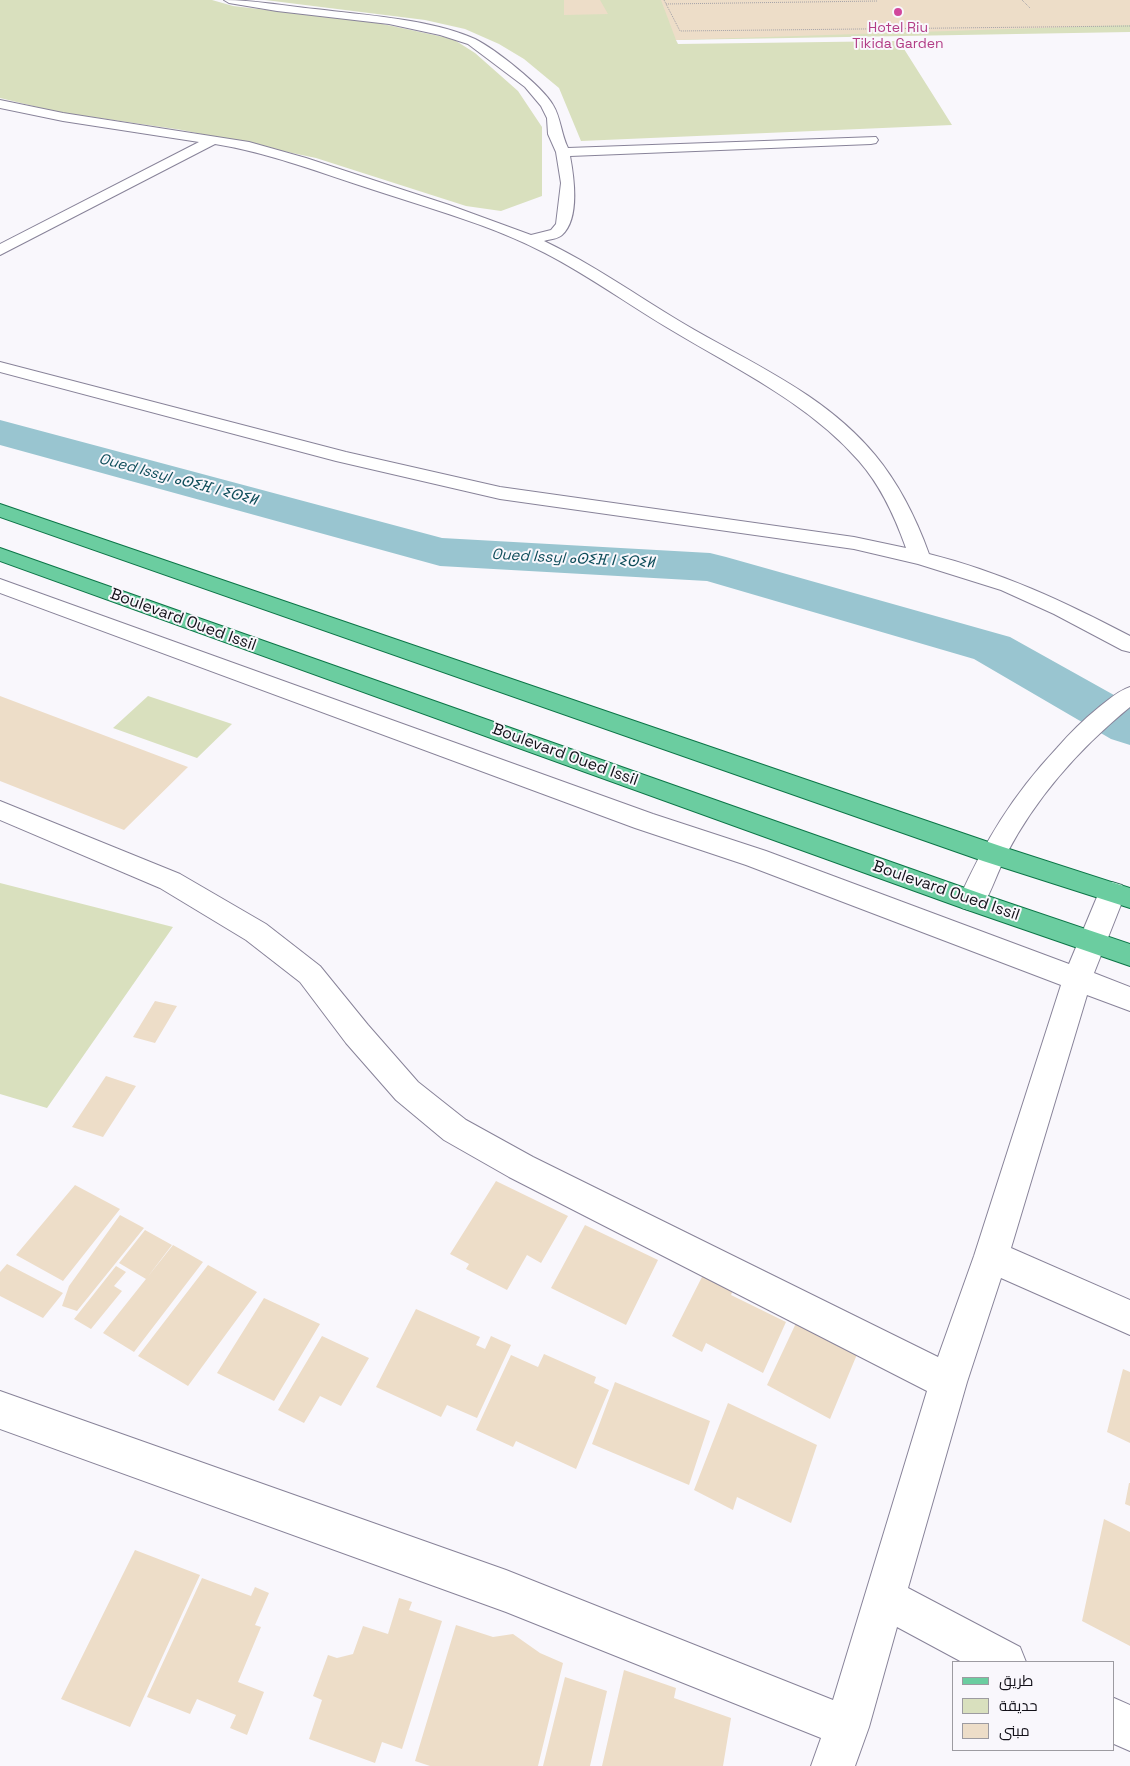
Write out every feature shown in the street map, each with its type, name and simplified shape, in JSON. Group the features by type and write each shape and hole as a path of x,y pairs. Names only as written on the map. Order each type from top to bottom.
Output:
{"main road":[{"path":"0,510 993,854 1121,895"},
{"name":"Boulevard Oued Issil","path":"0,554 972,901 1130,955"}],"street":[{"path":"229,0 277,8 408,24 464,39 493,55 540,95 553,118 555,134 563,152 568,183 563,224 556,233 531,240"},
{"path":"0,104 63,117 244,145 302,161 466,215 531,240 599,278 676,326 750,368 837,427 887,484 911,531 920,558"},
{"path":"0,250 212,140"},
{"path":"563,152 871,140"},
{"path":"0,367 343,457 500,493 854,543 920,558 993,579 1130,645"},
{"path":"0,586 644,821 756,858 1130,1000"},
{"path":"972,901 993,854 1009,826 1040,782 1092,725 1130,695"},
{"path":"0,810 170,881 256,932 310,974 357,1034 407,1091 454,1130 521,1167 948,1382"},
{"path":"833,1766 847,1727 948,1382 991,1256 1077,980 1092,941 1121,895"},
{"path":"991,1256 1130,1318"},
{"path":"0,1410 506,1591 847,1727"},
{"path":"885,1598 1004,1661"},
{"path":"1115,1721 1130,1729"}],"path":[{"path":"664,0 680,30 1130,26"},
{"path":"1022,0 1030,8"},
{"path":"666,4 878,1"}],"green space":[{"path":"0,0 212,0 233,6 378,23 453,39 475,53 518,91 542,127 542,196 501,211 466,206 316,158 182,130 58,112 0,98"},
{"path":"265,0 1130,0 1130,32 676,40 678,44 899,41 952,125 581,141 559,88 524,59 499,44 465,29 425,20"},
{"path":"148,696 232,724 197,758 113,728"},
{"path":"0,883 173,927 47,1108 0,1094"}],"building":[{"path":"564,0 600,0 608,14 564,15"},
{"name":"Hotel Riu Tikida Garden","path":"661,0 1130,0 1130,25 676,40"},
{"path":"0,696 188,767 124,830 0,781"},
{"path":"155,1001 177,1006 155,1043 133,1037"},
{"path":"106,1076 136,1086 103,1137 72,1127"},
{"path":"496,1181 568,1216 541,1263 527,1255 507,1290 466,1269 469,1264 450,1254"},
{"path":"75,1185 120,1209 63,1281 16,1255"},
{"path":"120,1215 144,1228 77,1311 62,1306 69,1286"},
{"path":"585,1225 658,1260 626,1325 551,1288"},
{"path":"145,1230 172,1245 146,1279 119,1263"},
{"path":"173,1245 203,1262 134,1352 103,1333"},
{"path":"7,1264 63,1293 43,1318 0,1296 0,1272"},
{"path":"208,1265 257,1292 188,1386 138,1356"},
{"path":"116,1266 126,1272 114,1286 122,1291 91,1329 74,1319"},
{"path":"704,1273 734,1288 731,1295 786,1322 763,1373 706,1343 702,1352 672,1336"},
{"path":"264,1298 320,1324 274,1401 217,1373"},
{"path":"416,1309 480,1337 476,1345 485,1349 491,1336 511,1345 477,1418 447,1405 441,1417 376,1387"},
{"path":"797,1321 858,1352 830,1419 767,1385"},
{"path":"322,1336 369,1358 341,1406 320,1396 304,1423 278,1410"},
{"path":"544,1354 596,1377 594,1383 609,1390 576,1469 516,1441 513,1447 476,1430 511,1355 538,1367"},
{"path":"1123,1369 1130,1372 1130,1443 1107,1432"},
{"path":"615,1382 710,1421 689,1485 592,1444"},
{"path":"728,1403 817,1445 791,1523 737,1497 733,1510 694,1490"},
{"path":"1130,1483 1130,1506 1125,1504"},
{"path":"1104,1519 1130,1532 1130,1646 1082,1621"},
{"path":"135,1550 200,1575 130,1727 61,1699"},
{"path":"202,1578 251,1596 255,1587 269,1593 255,1625 261,1627 238,1682 264,1692 247,1735 230,1728 236,1715 197,1699 190,1714 147,1697"},
{"path":"399,1598 412,1602 409,1610 442,1621 402,1749 382,1742 375,1763 309,1739 322,1700 313,1696 328,1655 337,1658 353,1654 363,1626 388,1634"},
{"path":"456,1625 493,1637 513,1634 540,1653 563,1663 538,1766 430,1766 415,1761"},
{"path":"624,1670 676,1688 674,1698 731,1718 723,1766 602,1766"},
{"path":"565,1677 607,1691 590,1766 543,1766"}],"waterway":[{"name":"Oued Issyl ⴰⵙⵉⴼ ⵏ ⵉⵙⵉⵍ","path":"0,432 440,552 710,567 992,648 1130,727"}],"place":[{"name":"Hotel Riu Tikida Garden","path":"898,12"}]}
